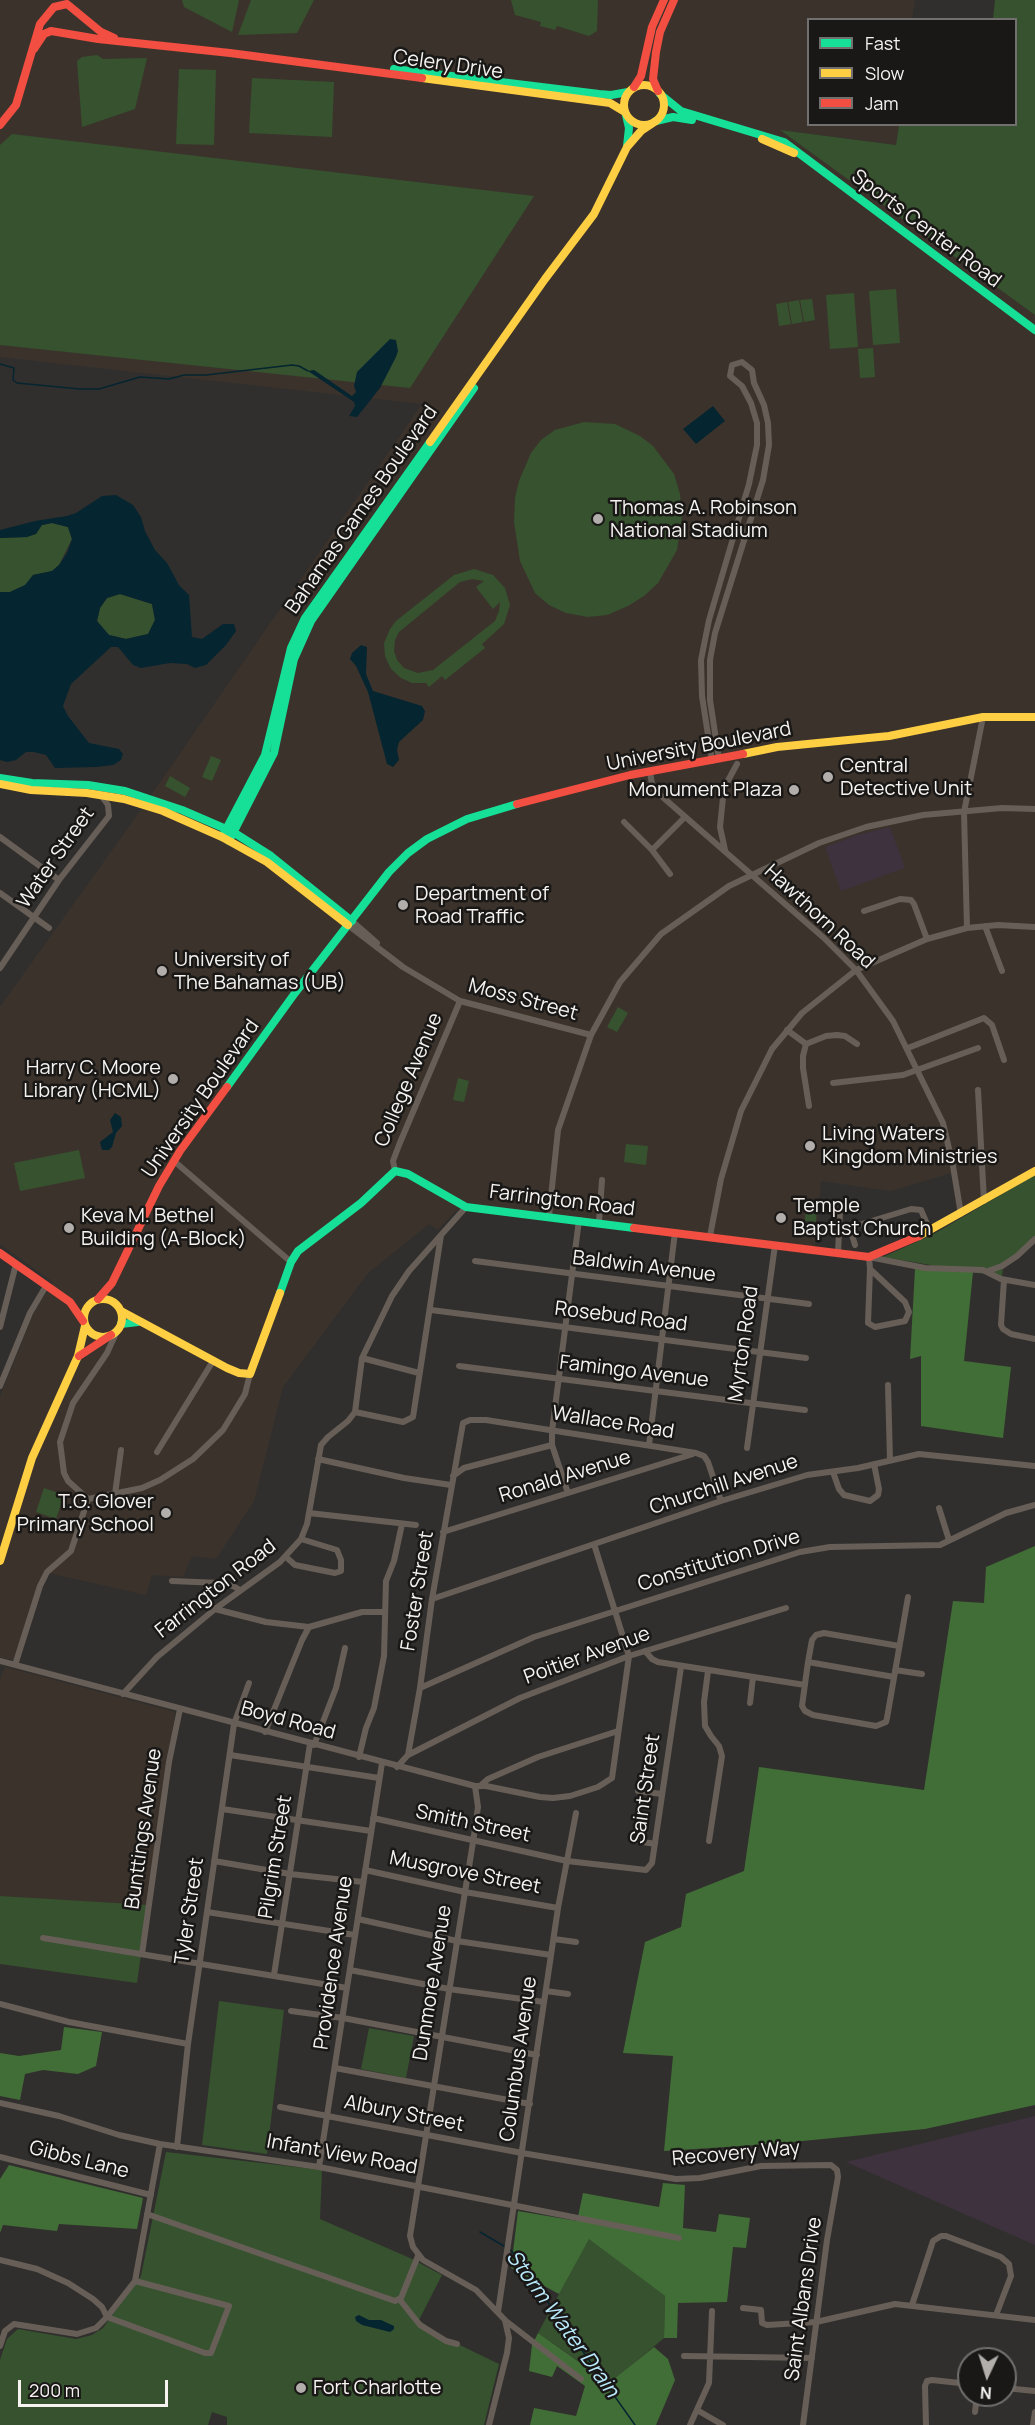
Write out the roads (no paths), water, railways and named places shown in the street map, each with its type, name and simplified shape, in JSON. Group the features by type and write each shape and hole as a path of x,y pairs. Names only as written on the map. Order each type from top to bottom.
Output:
{"main road":[{"path":"664,0 652,27 641,76 624,102 625,113 638,124 654,122 663,110 653,79 660,32 674,0"},
{"name":"Celery Drive","path":"0,125 16,105 40,24 54,7 62,4 72,7 101,32 114,39"},
{"name":"Celery Drive","path":"34,50 44,34 51,31 98,39 265,57 610,103 625,113"},
{"name":"Celery Drive","path":"265,57 361,65 607,94 630,90"},
{"path":"630,90 647,85 659,93"},
{"name":"Sports Center Road","path":"659,93 681,111 784,142 1035,330"},
{"name":"Bahamas Games Boulevard","path":"625,113 628,128 627,147"},
{"name":"Sports Center Road","path":"654,122 673,117 687,118 749,135 798,154"},
{"name":"Bahamas Games Boulevard","path":"227,834 268,765 294,659 311,621 599,207 627,147 636,136 654,122"},
{"name":"University Boulevard","path":"98,1299 112,1283 159,1186 174,1161 310,973 311,968 380,878 418,844 466,819 543,796 650,772 777,747 900,735 983,717 1035,717"},
{"path":"0,778 32,783 88,785 125,791 167,804 227,834 348,921"},
{"path":"0,784 31,790 101,795 148,806 227,834"},
{"path":"0,1561 32,1458 78,1356 87,1306 98,1299 113,1301 121,1311 138,1322 234,1371 250,1374 291,1262 305,1244 359,1205 395,1171 408,1174 466,1207"},
{"path":"869,1257 930,1231 1035,1171"},
{"name":"Farrington Road","path":"466,1207 869,1257"},
{"path":"0,1253 70,1302 87,1306"},
{"name":"University Boulevard","path":"112,1283 113,1301"},
{"path":"70,1302 85,1325 98,1336 138,1322"},
{"path":"78,1356 116,1330 121,1311"}],"street":[{"path":"742,362 752,370 754,383 764,405 769,445 766,467 715,633 710,660 710,700 716,760 702,696 701,660 709,620 749,484 757,445 757,423 751,403 742,386 730,376 732,365 742,362"},
{"path":"967,928 964,812 983,717"},
{"path":"725,850 720,827 724,788 737,764"},
{"name":"Hawthorn Road","path":"650,772 652,784 658,793 725,850 750,875 776,895 856,970 893,1022 908,1048 943,1123 961,1214"},
{"name":"Water Street","path":"0,968 59,880 109,816 108,805 101,795"},
{"path":"549,1216 558,1130 591,1035 620,982 660,934 729,886 750,875 819,843 866,827 922,815 1002,808 1035,809"},
{"path":"652,850 685,816"},
{"path":"624,822 652,850 670,874"},
{"path":"0,837 59,880"},
{"path":"0,893 49,928"},
{"path":"864,911 900,899 911,900 927,939"},
{"name":"Moss Street","path":"348,921 403,968 460,1001 591,1035"},
{"path":"985,926 1002,971"},
{"path":"710,1236 720,1179 741,1111 762,1066 787,1030 810,1006 856,970 927,939 967,928 985,926 1035,927"},
{"name":"College Avenue","path":"395,1171 393,1161 399,1145 460,1001"},
{"path":"908,1048 984,1018 992,1025 1004,1060"},
{"path":"787,1030 806,1044"},
{"path":"808,1106 802,1056 806,1044 826,1036 837,1035 845,1036 857,1044"},
{"path":"833,1083 903,1075 978,1048"},
{"path":"978,1090 984,1201"},
{"path":"174,1161 291,1262"},
{"path":"599,1222 602,1180"},
{"name":"Farrington Road","path":"123,1694 157,1657 240,1590 286,1557 301,1539 309,1513 323,1441 348,1421 355,1412 362,1358 392,1296 409,1271 466,1207"},
{"path":"839,1231 916,1208 921,1210 930,1231"},
{"path":"838,1253 840,1211"},
{"path":"568,1493 552,1445 552,1431 579,1220"},
{"path":"850,1228 855,1245"},
{"path":"649,1444 675,1232"},
{"path":"355,1412 403,1422 410,1420 414,1413 441,1235"},
{"path":"870,1269 905,1302 909,1312 905,1321 875,1327 868,1323 869,1257 935,1269 987,1271 1002,1266 1035,1239"},
{"name":"Myrton Road","path":"747,1448 775,1245"},
{"name":"Baldwin Avenue","path":"475,1261 809,1304"},
{"path":"0,1327 16,1264"},
{"path":"987,1271 1004,1280 1035,1285"},
{"path":"1004,1280 1001,1324 1003,1329 1011,1334 1035,1339"},
{"path":"0,1386 30,1313 46,1286"},
{"name":"Rosebud Road","path":"431,1310 806,1358"},
{"path":"88,1499 68,1482 64,1473 60,1442 74,1403 107,1353 116,1330"},
{"path":"362,1358 419,1373"},
{"path":"157,1452 213,1361"},
{"name":"Famingo Avenue","path":"459,1366 805,1410"},
{"path":"88,1499 142,1488 160,1480 193,1459 223,1430 245,1394 250,1374"},
{"path":"888,1384 890,1460"},
{"name":"Wallace Road","path":"470,1420 486,1420 696,1453 704,1456 708,1462 721,1501"},
{"name":"Foster Street","path":"408,1755 460,1430 463,1423 470,1420"},
{"path":"453,1476 464,1468 552,1445"},
{"path":"115,1494 121,1450"},
{"name":"Ronald Avenue","path":"443,1532 696,1453"},
{"name":"Churchill Avenue","path":"432,1599 807,1474 834,1472 931,1454 1035,1466"},
{"path":"318,1459 404,1478 451,1485"},
{"path":"834,1472 839,1489 844,1495 870,1500 878,1495 879,1489 874,1464"},
{"path":"15,1665 46,1572 71,1551 88,1499"},
{"name":"Constitution Drive","path":"420,1688 506,1648 615,1610 808,1550 940,1545 1006,1513 1035,1505"},
{"path":"939,1508 950,1540"},
{"path":"309,1513 416,1525"},
{"path":"359,1757 374,1708 384,1656 386,1581 394,1561 402,1524"},
{"path":"286,1557 298,1565 335,1573 341,1571 341,1560 337,1550 301,1539"},
{"path":"477,1786 538,1757 618,1731 629,1656 594,1544"},
{"path":"172,1581 220,1583 240,1590"},
{"path":"899,1646 819,1633 812,1640 802,1706 808,1714 876,1726 883,1724 887,1718 908,1597"},
{"name":"Poitier Avenue","path":"408,1755 520,1698 629,1656 786,1608"},
{"path":"215,1610 266,1622 309,1627 362,1612 385,1612"},
{"path":"265,1732 309,1627"},
{"name":"Pilgrim Street","path":"274,1975 307,1767 312,1744 336,1688 345,1648"},
{"path":"645,1651 652,1659 681,1667 805,1685"},
{"name":"Boyd Road","path":"0,1661 397,1767 477,1786 540,1797 570,1796 598,1787 612,1778 618,1731"},
{"path":"808,1662 895,1673 922,1674"},
{"name":"Saint Street","path":"567,1861 641,1871 650,1868 681,1667"},
{"path":"708,1671 704,1702 705,1725 719,1746 722,1756 709,1841"},
{"path":"750,1703 753,1677"},
{"name":"Tyler Street","path":"177,2147 188,2044 234,1724 249,1683"},
{"name":"Bunttings Avenue","path":"142,1954 169,1762 180,1709"},
{"path":"230,1755 379,1778"},
{"path":"397,1767 408,1755"},
{"name":"Providence Avenue","path":"319,2167 382,1763"},
{"name":"Dunmore Avenue","path":"418,2256 410,2236 473,1842 477,1786"},
{"path":"638,1791 662,1794"},
{"path":"222,1809 371,1831"},
{"name":"Columbus Avenue","path":"498,2312 558,1908 576,1813"},
{"name":"Smith Street","path":"373,1818 567,1861"},
{"path":"632,1840 655,1844"},
{"path":"214,1861 290,1874 363,1882"},
{"name":"Musgrove Street","path":"365,1870 465,1892 558,1908"},
{"path":"207,1912 355,1935"},
{"path":"358,1919 457,1941 551,1955"},
{"path":"43,1938 347,1988"},
{"path":"554,1939 576,1942"},
{"path":"350,1970 449,1989 544,2002"},
{"path":"546,1991 568,1994"},
{"path":"0,2004 60,2020 188,2044"},
{"path":"291,2011 343,2018 537,2055"},
{"path":"336,2068 530,2104"},
{"name":"Infant View Road","path":"0,2103 59,2116 119,2135 160,2144 319,2167 679,2238"},
{"name":"Albury Street","path":"280,2107 522,2153"},
{"path":"0,2346 5,2331 14,2324 77,2334 96,2328 135,2282 160,2144"},
{"name":"Recovery Way","path":"522,2153 676,2179 786,2164 831,2165 837,2170 838,2177"},
{"name":"Gibbs Lane","path":"0,2157 151,2195"},
{"name":"Saint Albans Drive","path":"803,2425 838,2177"},
{"path":"147,2214 395,2301 400,2300"},
{"path":"912,2305 933,2241 936,2237 946,2236 1001,2257 1009,2264 1011,2276 996,2315"},
{"path":"400,2300 418,2256 476,2290 505,2320 581,2379"},
{"path":"0,2260 37,2269 68,2283 93,2299 102,2307 107,2317 205,2353 211,2353 229,2306 135,2282"},
{"path":"400,2300 420,2325 446,2341 457,2344"},
{"path":"743,2308 761,2310 762,2323 766,2325 816,2322 891,2304 1035,2320"},
{"path":"690,2425 709,2383 712,2311"},
{"path":"489,2425 507,2353 509,2338 505,2320"},
{"path":"684,2356 812,2358"},
{"path":"926,2425 924,2385 927,2381 932,2380 957,2383"},
{"path":"1017,2389 1035,2391"},
{"path":"975,2412 976,2407"},
{"path":"697,2410 723,2425"},
{"path":"1033,2425 1035,2412"}],"water":[{"path":"390,339 396,340 398,351 396,357 380,388 357,417 349,416 355,406 354,402 308,371 314,370 352,396 356,392 354,386 357,372"},
{"path":"713,406 725,421 696,444 683,429"},
{"path":"116,495 133,505 141,517 155,550 167,563 179,585 189,595 192,637 202,639 223,624 234,624 236,631 206,665 195,668 187,664 170,663 141,668 133,665 118,647 111,647 71,684 63,706 68,716 89,743 119,749 123,754 121,760 113,765 55,768 46,755 34,752 26,752 16,760 7,762 0,760 0,592 10,592 25,585 33,575 52,571 67,553 72,539 68,527 52,523 42,525 36,534 27,537 0,538 0,530 76,513 102,496","holes":["120,594 152,604 155,620 148,634 126,639 109,635 97,621 100,608 107,598"]},
{"path":"361,645 367,647 366,674 373,691 422,706 425,711 423,720 399,742 397,750 399,760 393,767 387,764 368,692 356,666 350,659 352,653"},
{"path":"115,1113 121,1117 122,1126 116,1133 112,1147 109,1150 102,1150 100,1142 113,1132 110,1120"},
{"path":"359,2315 369,2320 381,2320 394,2326 394,2329 390,2332 362,2325 356,2321 355,2317"}],"waterway":[{"path":"0,364 14,368 13,380 17,383 80,389 99,389 140,377 169,379 184,375 206,375 292,365 308,371"},
{"name":"Storm Water Drain","path":"480,2232 504,2246"},
{"name":"Storm Water Drain","path":"511,2250 635,2425"}],"place":[{"name":"Thomas A. Robinson National Stadium","path":"598,519"},
{"name":"Central Detective Unit","path":"828,777"},
{"name":"Monument Plaza","path":"794,790"},
{"name":"Department of Road Traffic","path":"403,905"},
{"name":"University of The Bahamas (UB)","path":"162,971"},
{"name":"Harry C. Moore Library (HCML)","path":"173,1079"},
{"name":"Living Waters Kingdom Ministries","path":"810,1146"},
{"name":"Temple Baptist Church","path":"781,1218"},
{"name":"Keva M. Bethel Building (A-Block)","path":"69,1228"},
{"name":"T.G. Glover Primary School","path":"166,1513"},
{"name":"Fort Charlotte","path":"301,2388"}]}
